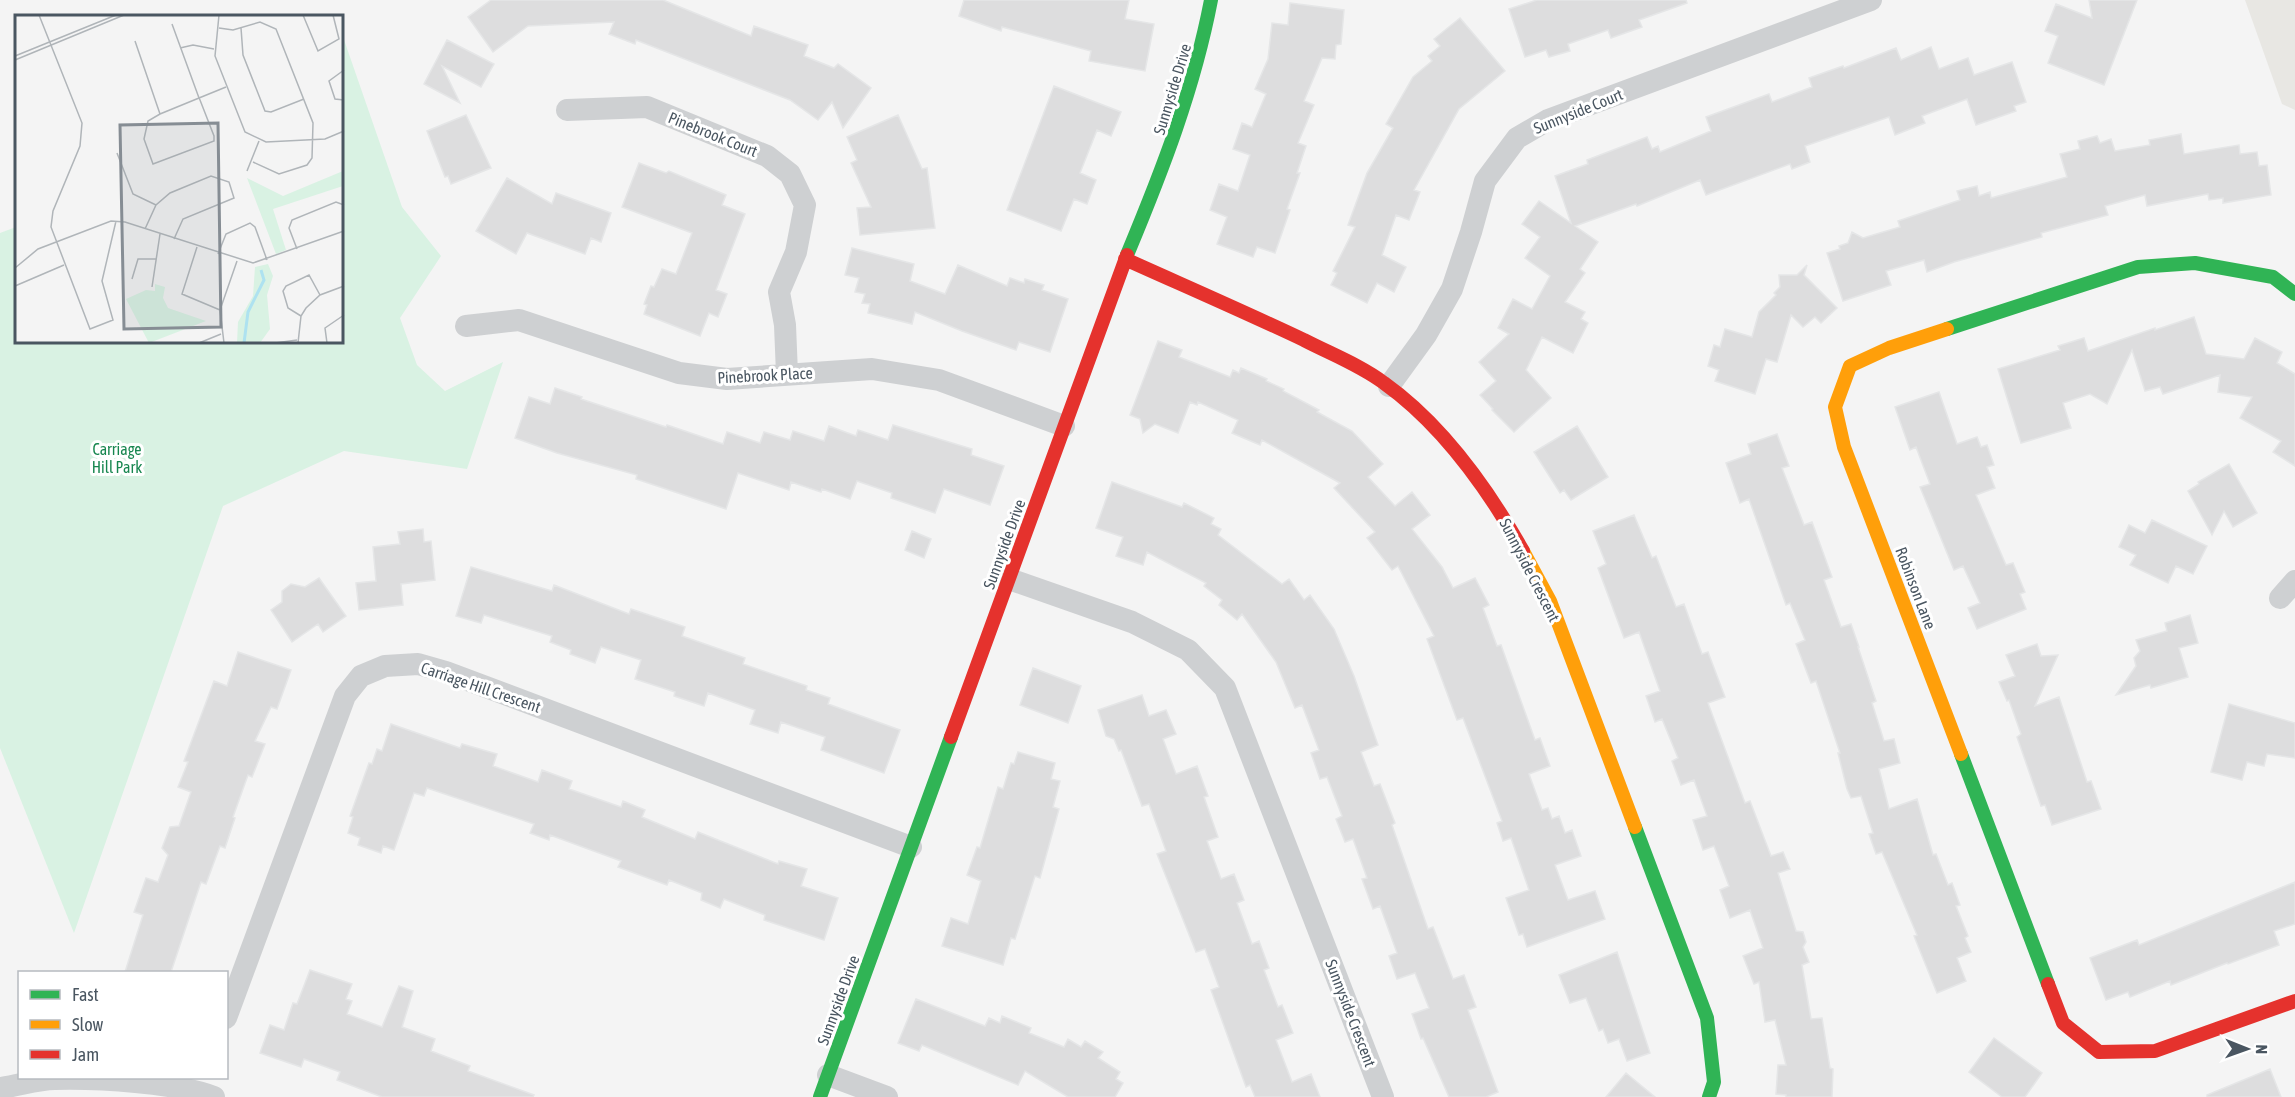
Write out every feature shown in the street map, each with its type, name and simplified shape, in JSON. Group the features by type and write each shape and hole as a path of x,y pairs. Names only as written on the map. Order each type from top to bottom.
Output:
{"street":[{"name":"Sunnyside Drive","path":"820,1097 1125,259 1173,141 1205,40 1211,0"},
{"name":"Sunnyside Court","path":"1389,386 1426,335 1452,289 1485,181 1517,138 1548,120 1871,0"},
{"name":"Pinebrook Court","path":"567,110 647,107 767,156 790,174 805,206 796,252 779,292 785,325 786,374"},
{"name":"Sunnyside Crescent","path":"1125,259 1276,326 1389,386 1439,431 1485,489 1520,543 1550,601 1707,1018 1714,1082 1709,1097"},
{"name":"Robinson Lane","path":"2295,294 2273,278 2195,263 2138,267 1889,348 1850,366 1835,407 1844,447 2063,1023 2098,1052 2155,1051 2295,1001"},
{"name":"Pinebrook Place","path":"466,326 519,320 679,373 727,379 872,369 939,380 1064,426"},
{"name":"Sunnyside Crescent","path":"1009,579 1132,622 1188,650 1226,688 1383,1097"},
{"name":"Carriage Hill Crescent","path":"228,1013 345,696 361,676 385,666 418,664 446,672 911,847"},
{"path":"828,1075 887,1097"},
{"path":"0,1088 53,1079 206,1089"}],"shaded area":[{"path":"2245,0 2295,0 2295,110 2282,104"}],"green space":[{"name":"Carriage Hill Park","path":"344,40 402,207 441,256 400,318 417,365 445,391 503,362 467,469 344,451 223,506 74,933 0,748 0,233 15,227 15,344 344,344"}],"building":[{"path":"491,0 663,0 751,36 754,26 808,45 804,56 834,68 838,64 871,88 843,128 832,102 818,120 790,100 636,40 635,44 609,34 614,22 528,26 493,52 468,17"},
{"path":"964,0 1129,0 1125,19 1154,24 1145,71 1089,61 1091,51 1002,27 1001,31 959,16"},
{"path":"1537,0 1686,0 1687,3 1639,20 1642,27 1611,38 1608,30 1568,44 1570,51 1549,57 1546,50 1525,57 1509,9"},
{"path":"2089,0 2137,0 2104,85 2048,63 2058,36 2045,31 2056,4 2092,18"},
{"path":"1290,3 1344,10 1341,44 1336,45 1335,59 1322,58 1304,101 1314,105 1298,143 1306,146 1297,173 1300,173 1287,209 1290,210 1275,253 1257,247 1253,257 1217,244 1227,217 1210,210 1219,184 1238,191 1250,155 1233,149 1242,123 1252,127 1266,94 1255,89 1268,59 1272,23 1288,25"},
{"path":"1460,18 1505,71 1459,109 1414,190 1420,192 1409,220 1396,215 1382,255 1406,267 1394,292 1377,283 1367,303 1331,285 1337,273 1333,271 1355,227 1348,225 1367,173 1393,128 1386,124 1413,77 1432,61 1428,56 1440,46 1434,39"},
{"path":"447,40 494,64 481,87 442,66 460,103 424,84"},
{"path":"1931,47 1939,69 1968,58 1974,75 2012,62 2026,102 2014,106 2016,111 1976,125 1967,99 1922,116 1925,123 1895,135 1889,117 1805,146 1810,162 1792,169 1790,164 1706,195 1700,180 1637,206 1636,204 1575,226 1598,242 1580,269 1585,273 1565,302 1585,312 1581,319 1588,323 1573,353 1542,337 1526,370 1551,398 1514,432 1480,395 1496,381 1479,362 1509,334 1498,328 1513,299 1532,309 1550,276 1525,258 1540,237 1522,224 1539,201 1571,223 1555,176 1588,164 1587,160 1647,137 1652,149 1658,146 1660,152 1711,131 1706,117 1769,94 1772,102 1812,87 1809,78 1843,66 1844,68 1896,48 1901,60"},
{"path":"1054,86 1121,112 1111,136 1097,130 1080,173 1096,180 1087,204 1074,199 1061,231 1007,210"},
{"path":"466,115 491,168 451,184 448,176 445,177 427,131"},
{"path":"898,115 922,169 927,168 935,228 860,235 857,208 871,207 851,163 857,160 847,137"},
{"path":"2181,134 2184,154 2239,145 2240,154 2257,152 2259,166 2267,165 2271,195 2223,203 2223,198 2209,200 2208,194 2147,206 2145,195 2105,206 2108,215 2041,233 2042,237 1927,272 1924,260 1886,271 1891,285 1843,301 1827,253 1840,249 1839,246 1848,243 1852,232 1863,238 1900,227 1898,221 1960,200 1957,191 1977,186 1979,196 1990,192 1991,198 2067,177 2060,154 2080,149 2078,141 2097,136 2100,143 2111,139 2115,151 2150,145 2149,140"},
{"path":"639,163 666,173 669,171 726,195 722,205 745,214 716,290 727,294 718,317 709,313 700,336 644,314 647,305 644,304 651,286 654,287 662,269 676,274 692,233 622,207"},
{"path":"507,178 552,204 556,193 611,213 601,242 591,238 585,254 527,233 516,254 476,231"},
{"path":"852,248 914,264 910,281 945,294 958,265 1007,286 1010,278 1024,283 1025,279 1044,285 1042,290 1068,299 1050,352 1019,342 1016,350 915,312 912,324 868,313 870,304 862,303 865,294 855,292 859,278 845,275"},
{"path":"1807,265 1804,275 1837,308 1821,323 1815,317 1803,327 1791,315 1777,362 1766,359 1755,394 1715,381 1719,370 1708,366 1714,345 1720,347 1725,329 1752,337 1759,312 1776,295 1774,293 1780,287 1779,275 1797,275"},
{"path":"2194,317 2206,354 2244,359 2255,338 2282,352 2277,363 2295,374 2295,466 2273,452 2281,441 2240,418 2252,397 2218,392 2220,375 2163,394 2160,387 2145,391 2132,350 2107,404 2090,394 2063,403 2071,428 2021,443 1998,369 2060,350 2058,346 2084,338 2088,351"},
{"path":"1158,341 1182,350 1179,357 1230,377 1233,370 1239,373 1241,368 1267,379 1266,381 1284,389 1283,391 1319,410 1317,412 1352,431 1383,464 1368,477 1395,506 1412,492 1430,515 1412,529 1442,567 1453,588 1475,578 1489,605 1483,608 1497,646 1501,645 1535,740 1540,738 1550,766 1529,774 1542,810 1548,808 1552,819 1559,816 1565,833 1572,830 1581,856 1555,865 1568,900 1595,891 1605,919 1527,947 1523,934 1519,935 1506,898 1529,890 1511,838 1503,841 1497,823 1502,821 1463,718 1457,720 1427,639 1434,636 1398,566 1392,570 1367,538 1375,532 1334,488 1340,483 1262,440 1260,445 1232,433 1238,420 1198,402 1197,405 1190,402 1178,433 1155,424 1143,433 1140,419 1130,415"},
{"path":"555,388 582,397 581,399 723,444 727,432 760,443 764,432 790,440 793,431 824,441 829,426 856,436 858,430 888,440 893,425 972,449 971,455 1004,466 990,505 944,489 935,513 891,498 892,493 857,481 850,499 822,489 821,492 791,482 789,490 738,473 726,509 636,479 637,475 557,453 515,438 529,397 550,404"},
{"path":"1939,392 1957,444 1977,437 1981,447 1987,445 1994,465 1987,467 1995,488 1976,495 2006,565 2013,563 2025,592 2020,594 2026,609 1977,629 1968,608 1980,603 1963,566 1954,570 1920,487 1930,484 1916,447 1910,450 1895,407"},
{"path":"1577,426 1608,477 1571,500 1564,490 1560,493 1534,452"},
{"path":"1777,434 1789,466 1782,468 1804,525 1812,522 1832,577 1824,580 1841,627 1851,624 1876,701 1872,703 1884,741 1894,739 1900,763 1879,769 1889,809 1917,799 1933,855 1936,854 1948,885 1952,883 1960,905 1956,906 1968,936 1965,938 1971,952 1957,958 1966,981 1937,993 1914,936 1917,935 1882,852 1876,854 1869,834 1873,833 1861,796 1851,798 1847,789 1838,753 1840,753 1816,681 1811,683 1796,644 1805,640 1790,603 1786,605 1749,499 1740,503 1726,463 1751,454 1748,444"},
{"path":"2229,464 2257,513 2233,527 2224,511 2212,535 2188,491 2199,484 2198,482"},
{"path":"1112,482 1182,507 1184,503 1214,518 1211,524 1221,529 1218,535 1282,584 1289,579 1304,600 1310,595 1334,629 1354,676 1378,745 1361,752 1374,786 1380,784 1395,823 1392,825 1428,929 1433,927 1453,979 1464,975 1476,1007 1468,1010 1498,1092 1486,1097 1449,1097 1423,1038 1421,1039 1412,1014 1429,1008 1415,973 1397,979 1389,956 1397,953 1380,906 1373,909 1362,879 1367,878 1353,839 1345,842 1336,819 1342,816 1327,777 1320,779 1311,753 1319,750 1302,705 1295,708 1276,662 1242,614 1237,620 1219,605 1222,600 1204,586 1206,583 1147,552 1143,565 1116,556 1123,537 1096,528"},
{"path":"1634,515 1652,558 1656,556 1676,607 1684,604 1702,654 1708,652 1725,697 1708,703 1745,803 1750,801 1771,856 1783,852 1790,869 1778,873 1796,931 1803,932 1806,942 1803,947 1809,962 1802,965 1811,1019 1822,1018 1830,1068 1833,1069 1832,1097 1786,1097 1786,1095 1776,1094 1778,1065 1786,1065 1775,1020 1765,1022 1759,982 1754,984 1743,956 1763,948 1750,910 1730,918 1720,890 1729,886 1714,846 1703,850 1693,820 1707,816 1694,780 1681,785 1672,761 1678,758 1662,719 1655,722 1646,696 1660,691 1639,632 1624,638 1598,568 1606,564 1593,531"},
{"path":"2152,520 2207,546 2193,574 2176,566 2168,583 2130,565 2136,555 2119,547 2129,525 2145,533"},
{"path":"423,529 424,542 431,541 435,580 401,584 403,605 359,610 356,583 376,581 373,547 400,544 398,532"},
{"path":"912,531 931,539 924,558 905,550"},
{"path":"471,567 552,591 554,585 629,614 631,609 685,627 682,636 745,658 743,664 807,686 806,690 830,698 828,704 900,730 884,773 821,750 825,737 781,722 778,733 750,724 755,710 708,693 704,706 674,696 675,692 635,679 641,660 601,647 595,663 570,654 571,650 550,642 552,636 484,615 481,623 456,616"},
{"path":"319,578 346,616 323,632 318,624 292,642 271,610 282,602 282,591 291,584 305,587"},
{"path":"2190,615 2198,643 2179,648 2188,677 2116,695 2136,666 2134,658 2140,651 2136,640 2167,631 2165,623"},
{"path":"2037,644 2041,656 2058,655 2035,706 2059,697 2087,782 2091,781 2101,809 2052,825 2045,805 2041,806 2017,737 2021,734 2009,700 2007,701 1999,682 2015,676 2006,655"},
{"path":"238,652 291,670 277,709 271,707 255,741 265,744 252,777 248,775 225,848 220,846 206,884 201,882 171,971 125,971 143,915 134,912 146,878 158,882 168,855 162,848 170,827 179,826 191,792 178,787 188,762 184,761 214,681 227,686"},
{"path":"1033,668 1081,686 1068,723 1020,705"},
{"path":"1142,695 1149,716 1166,710 1176,734 1163,739 1176,774 1197,766 1208,796 1204,797 1218,837 1207,841 1221,879 1234,874 1244,900 1237,903 1252,944 1259,941 1269,968 1264,970 1278,1007 1282,1005 1293,1033 1276,1040 1292,1082 1311,1074 1320,1097 1255,1097 1250,1085 1246,1087 1211,990 1219,987 1205,949 1196,952 1157,854 1166,851 1149,804 1142,806 1121,750 1119,751 1114,739 1106,736 1098,710"},
{"path":"2229,704 2295,723 2295,758 2267,754 2264,766 2247,762 2242,780 2211,772"},
{"path":"391,724 460,748 462,744 497,754 493,766 538,782 542,770 572,781 569,789 621,807 623,801 645,810 642,817 695,839 698,832 778,864 779,861 807,869 801,886 838,898 824,940 764,920 765,915 724,899 720,908 701,900 702,893 669,880 667,885 618,867 621,861 550,835 549,840 530,833 534,824 427,788 424,796 414,793 394,850 383,846 381,853 358,845 360,838 348,833 353,817 350,816 369,763 372,764 377,749 382,751"},
{"path":"1018,752 1055,763 1051,779 1060,781 1053,807 1059,809 1040,878 1035,876 1015,939 1011,938 1003,965 942,946 951,918 968,924 981,881 967,875 977,847 980,848 998,787 1003,789 1011,763 1014,764"},
{"path":"2295,882 2295,924 2274,931 2279,945 2171,985 2170,981 2130,997 2128,992 2106,1000 2090,958 2137,940 2139,945"},
{"path":"1617,952 1650,1053 1627,1061 1619,1039 1608,1043 1603,1029 1599,1031 1586,998 1570,1003 1559,975"},
{"path":"310,970 352,984 346,999 352,1001 347,1014 382,1027 399,986 413,991 402,1027 435,1039 431,1051 470,1066 468,1071 534,1095 533,1097 382,1097 337,1080 340,1072 304,1059 301,1067 260,1053 270,1025 284,1030 293,1003 297,1004"},
{"path":"916,999 985,1026 989,1018 1000,1023 1002,1016 1031,1028 1029,1033 1064,1047 1068,1039 1081,1047 1085,1041 1103,1052 1098,1058 1120,1072 1116,1079 1123,1083 1115,1097 1068,1097 1025,1071 1018,1085 922,1045 919,1051 898,1043"},
{"path":"1994,1038 2042,1073 2025,1097 2002,1097 1969,1072"},
{"path":"2270,1069 2281,1097 2207,1097 2207,1095"},
{"path":"1626,1073 1655,1097 1606,1097"}],"traffic: fast":[{"path":"1127,255 1176,129 1196,66 1211,0"},
{"path":"1947,329 2138,267 2195,263 2273,277 2295,294"},
{"path":"820,1097 951,737"},
{"path":"1961,754 2048,984"},
{"path":"1635,827 1707,1018 1714,1082 1709,1097"}],"traffic: slow":[{"path":"1947,329 1889,348 1850,366 1835,407 1844,447 1961,754"},
{"path":"1523,551 1550,601 1635,827"}],"traffic: jam":[{"path":"951,737 1127,255"},
{"path":"1125,259 1304,340 1355,365 1384,383 1426,418 1445,438 1495,505 1523,551"},
{"path":"2048,984 2063,1023 2099,1052 2155,1051 2295,1001"}]}
